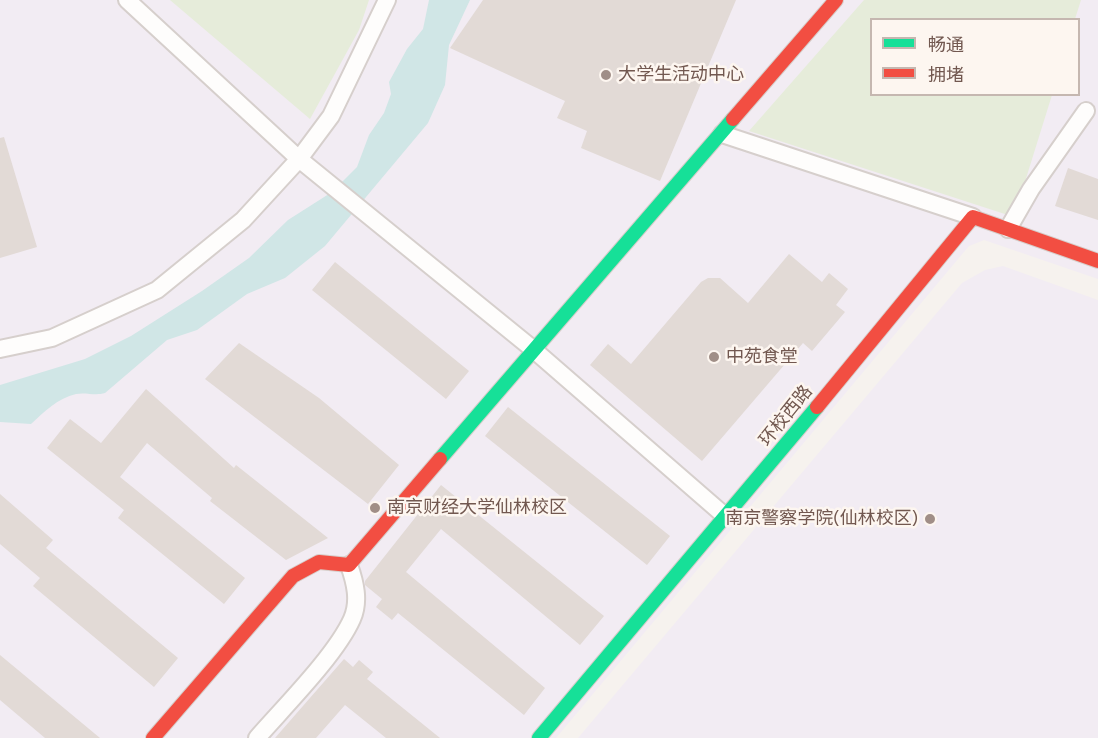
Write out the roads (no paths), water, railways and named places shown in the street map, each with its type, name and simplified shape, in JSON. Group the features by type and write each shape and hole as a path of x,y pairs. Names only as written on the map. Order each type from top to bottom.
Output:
{"street":[{"path":"127,0 299,159 534,350 725,516"},
{"path":"0,349 52,338 157,290 243,220 299,159 331,116 387,0"},
{"path":"349,565 836,0"},
{"path":"1008,229 1031,189 1086,111"},
{"path":"722,134 1098,261"},
{"name":"环校西路","path":"539,738 914,292 973,217"},
{"path":"153,738 293,576 314,561 334,561 349,565"},
{"path":"257,738 330,652 353,618 357,599 349,565"}],"place":[{"name":"大学生活动中心","path":"606,75"},
{"name":"中苑食堂","path":"714,357"},
{"name":"南京财经大学仙林校区","path":"375,508"},
{"name":"南京警察学院(仙林校区)","path":"930,519"}]}
